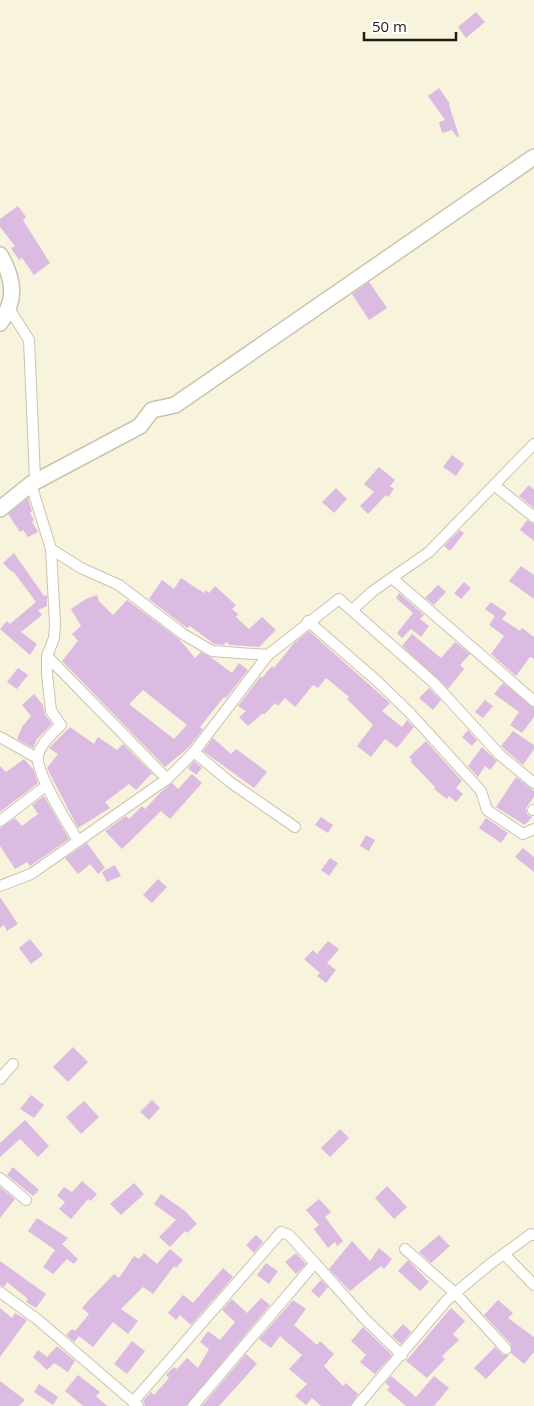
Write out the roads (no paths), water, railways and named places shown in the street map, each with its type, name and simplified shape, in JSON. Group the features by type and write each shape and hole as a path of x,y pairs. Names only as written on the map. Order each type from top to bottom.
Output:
{"street":[{"path":"0,509 32,484 140,426 152,410 175,405 534,157"},
{"path":"0,255 11,273 10,310 29,340 35,478 32,484 51,549 55,624 54,638 47,656 50,711 61,724 41,747 37,758"},
{"path":"0,324 10,310"},
{"path":"352,610 429,552 534,444"},
{"path":"494,485 534,517"},
{"path":"51,549 81,568 120,586 183,634 212,651 268,655"},
{"path":"392,578 534,701"},
{"path":"0,886 31,874 167,779 194,752 268,655 308,621 339,599 434,683 500,755 534,783"},
{"path":"308,621 378,681 410,713 481,791 487,810 523,834 534,829"},
{"path":"47,656 167,779"},
{"path":"0,737 37,758 51,796 78,841"},
{"path":"194,752 230,782 295,827"},
{"path":"0,821 47,785"},
{"path":"0,1079 13,1064"},
{"path":"0,1178 26,1200"},
{"path":"0,1292 51,1331 136,1404 281,1232 289,1235 364,1318 402,1355"},
{"path":"357,1406 447,1300 504,1254 532,1234 534,1235"},
{"path":"405,1249 455,1293 506,1349"},
{"path":"504,1254 534,1285"},
{"path":"193,1406 315,1263"}]}
